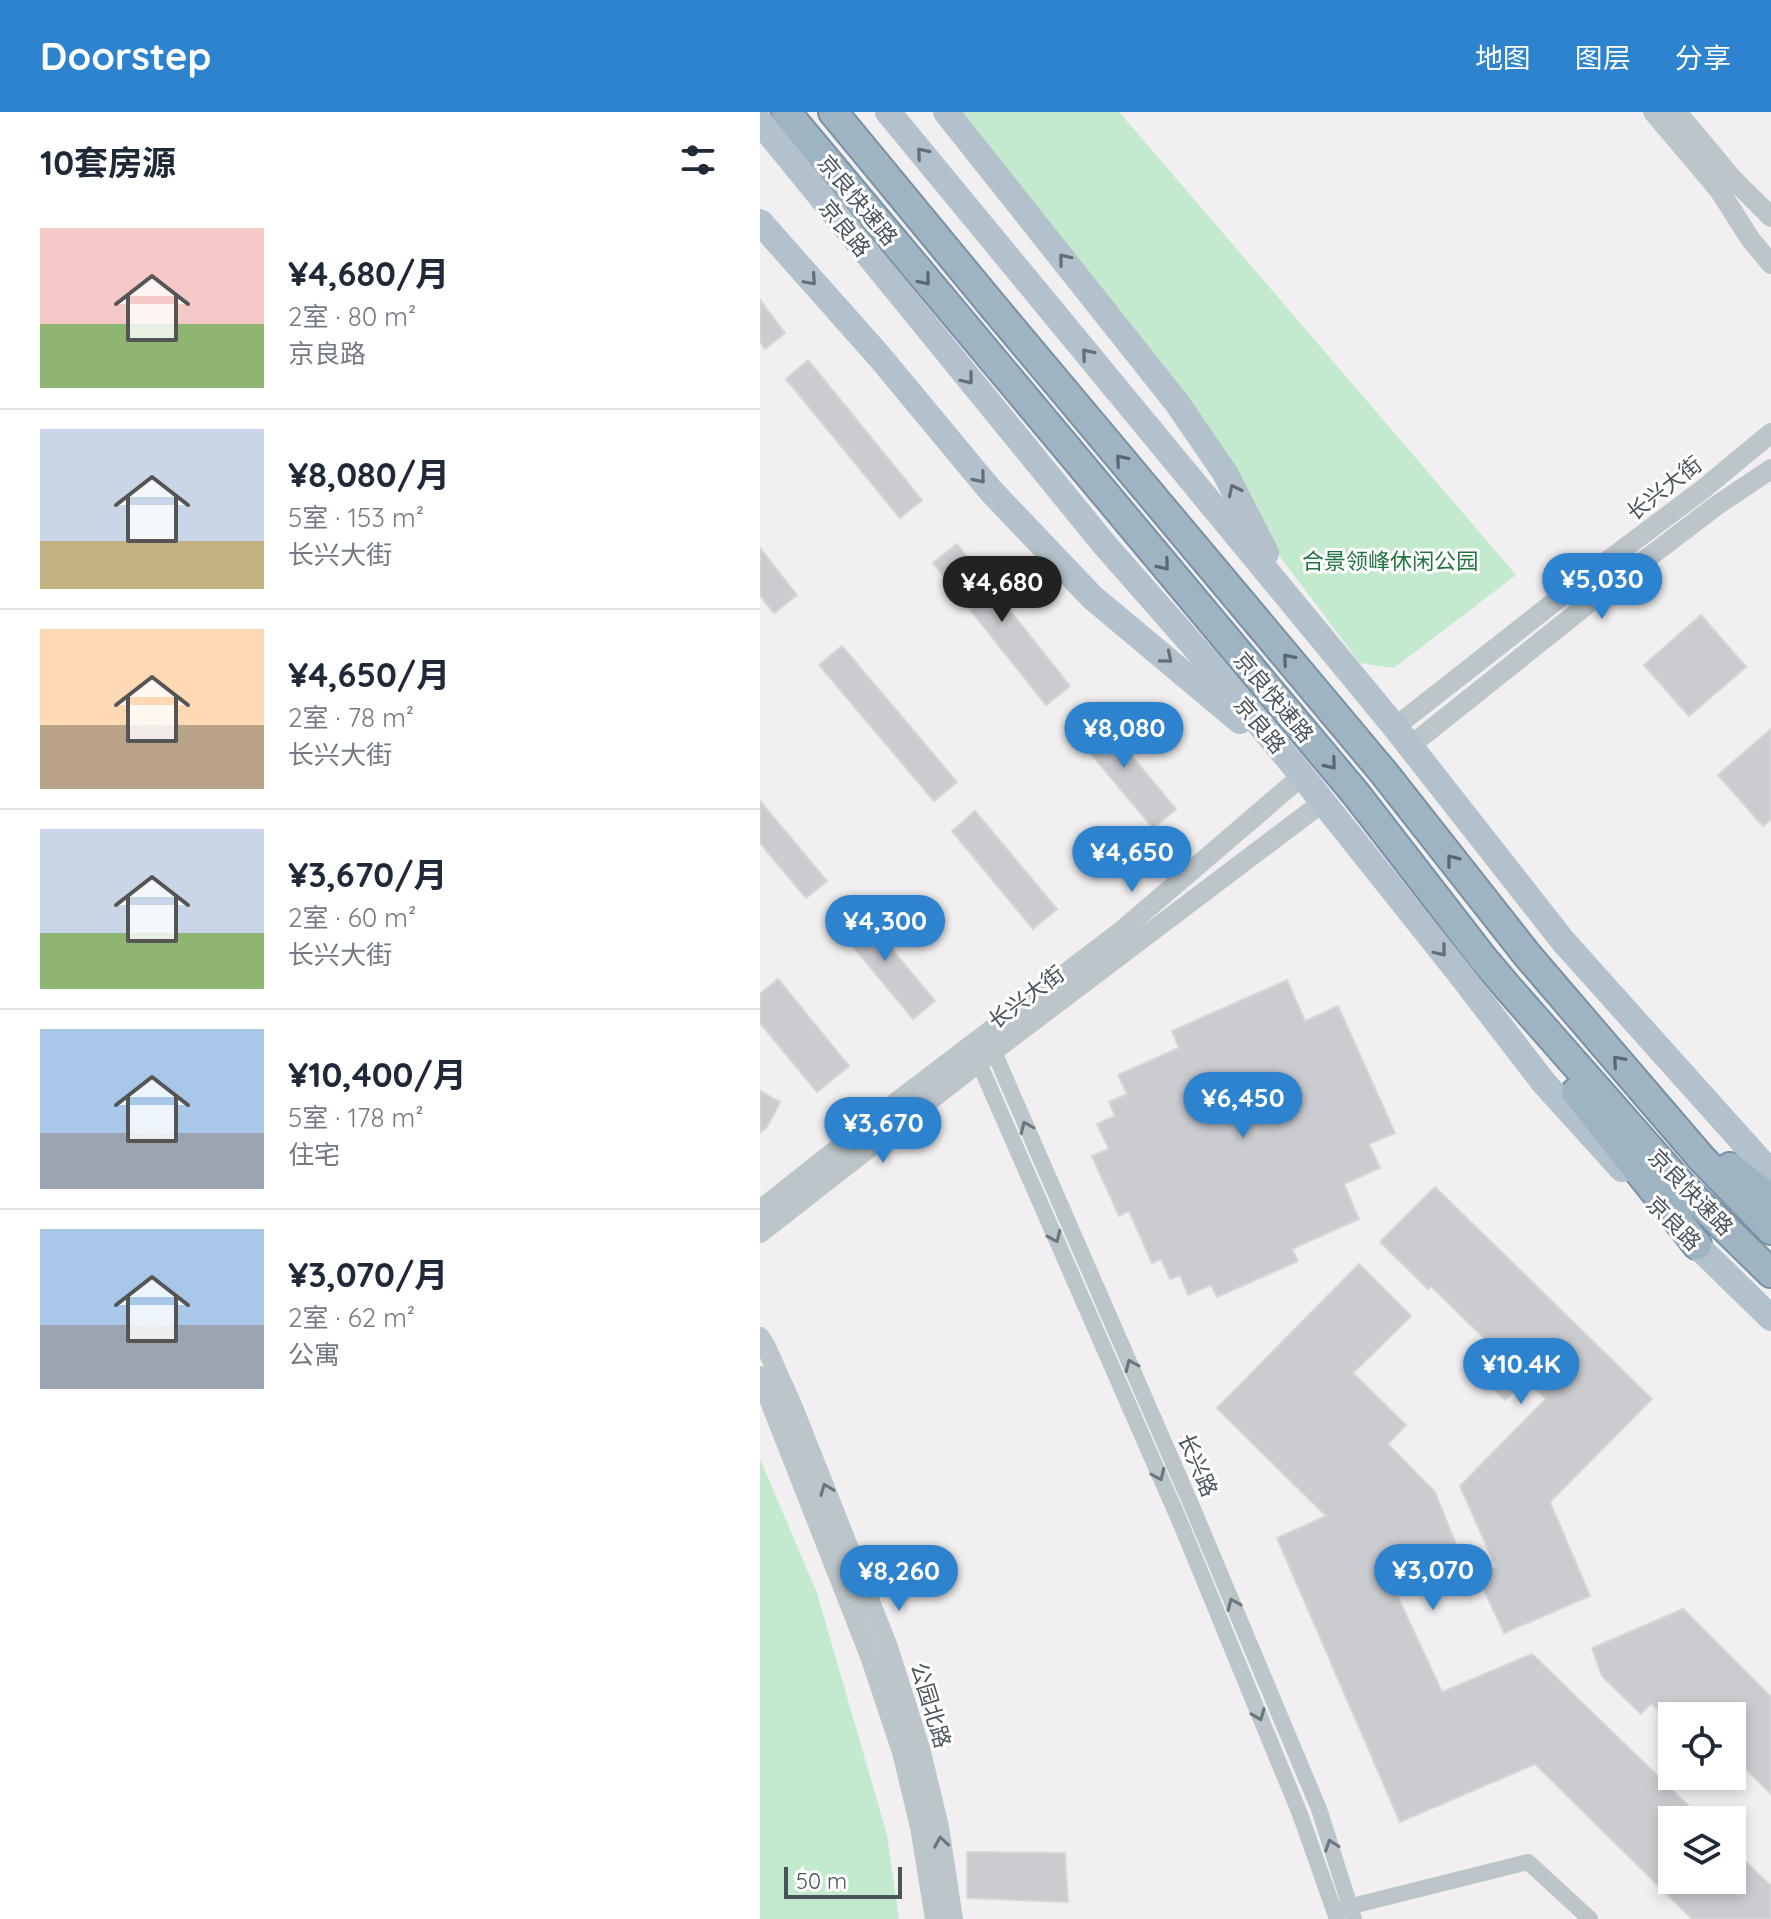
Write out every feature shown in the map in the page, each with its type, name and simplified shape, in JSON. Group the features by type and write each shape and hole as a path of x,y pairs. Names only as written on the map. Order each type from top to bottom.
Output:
{"highway":[{"name":"京良快速路","path":"786,112 1356,794 1482,957 1684,1188 1771,1273"},
{"name":"京良快速路","path":"833,112 1384,773 1528,956 1702,1159 1771,1230"},
{"path":"1482,957 1543,1047 1697,1245"},
{"path":"1669,1120 1771,1199"}],"main road":[{"path":"888,112 1403,737 1563,941 1771,1173"},
{"path":"946,112 1177,403 1225,473 1297,608"},
{"name":"京良路","path":"760,122 1094,532 1212,667 1323,802 1544,1083 1653,1203 1771,1318"},
{"path":"760,222 879,356 991,491 1092,597 1298,772"}],"street":[{"path":"1653,112 1719,190 1751,240 1771,264"},
{"path":"1677,112 1732,178 1771,217"},
{"name":"长兴大街","path":"1403,737 1590,574 1702,490 1771,433"},
{"name":"长兴大街","path":"1403,737 1716,506 1771,469"},
{"name":"长兴大街","path":"760,1233 1139,917 1298,772"},
{"name":"长兴大街","path":"760,1210 899,1100 982,1049 1323,802"},
{"name":"长兴路","path":"982,1049 1198,1519 1319,1809 1353,1912"},
{"name":"长兴路","path":"982,1049 1300,1814 1336,1914"},
{"name":"公园北路","path":"760,1337 792,1405 888,1647 920,1748 939,1827 953,1919"},
{"name":"公园北路","path":"760,1376 870,1656 902,1752 920,1827 935,1919"},
{"path":"1336,1914 1353,1912 1528,1862 1590,1919"}],"green space":[{"name":"合景领峰休闲公园","path":"945,112 1119,112 1516,575 1394,668 1360,663"},
{"path":"760,1459 817,1593 887,1835 899,1919 760,1919"}],"building":[{"path":"760,300 785,333 765,349 760,342"},
{"path":"808,360 922,500 900,518 786,379"},
{"path":"957,544 1070,686 1046,705 933,563"},
{"path":"760,548 797,595 774,613 760,596"},
{"path":"1701,615 1746,667 1689,716 1644,665"},
{"path":"842,646 957,782 934,801 819,665"},
{"path":"1094,711 1176,809 1153,828 1071,730"},
{"path":"1771,729 1771,819 1763,826 1718,775"},
{"path":"760,801 827,881 806,898 760,843"},
{"path":"975,811 1057,909 1033,929 952,831"},
{"path":"857,907 935,1001 913,1019 835,925"},
{"path":"778,979 849,1066 817,1092 760,1023 760,994"},
{"path":"1287,980 1305,1021 1338,1006 1395,1133 1369,1144 1380,1168 1344,1184 1359,1219 1292,1249 1298,1261 1217,1297 1211,1285 1188,1295 1180,1275 1170,1279 1161,1259 1152,1263 1129,1211 1119,1216 1092,1156 1109,1149 1097,1124 1115,1116 1109,1102 1127,1094 1118,1075 1179,1048 1172,1031"},
{"path":"760,1091 780,1102 767,1127 760,1133"},
{"path":"1435,1187 1652,1399 1550,1502 1590,1596 1504,1633 1477,1575 1496,1567 1460,1486 1546,1399 1526,1379 1505,1400 1464,1360 1485,1339 1380,1242"},
{"path":"1359,1264 1411,1316 1353,1373 1406,1425 1388,1444 1435,1492 1457,1547 1388,1576 1442,1692 1532,1654 1658,1776 1658,1790 1672,1790 1689,1806 1658,1806 1658,1885 1535,1764 1400,1822 1277,1538 1326,1516 1217,1408"},
{"path":"1683,1609 1771,1697 1771,1794 1746,1769 1746,1702 1658,1702 1658,1710 1651,1703 1641,1714 1602,1676 1592,1648"},
{"path":"967,1852 1065,1853 1068,1902 967,1898"},
{"path":"1746,1862 1771,1886 1771,1919 1692,1919 1667,1894 1746,1894"}]}
